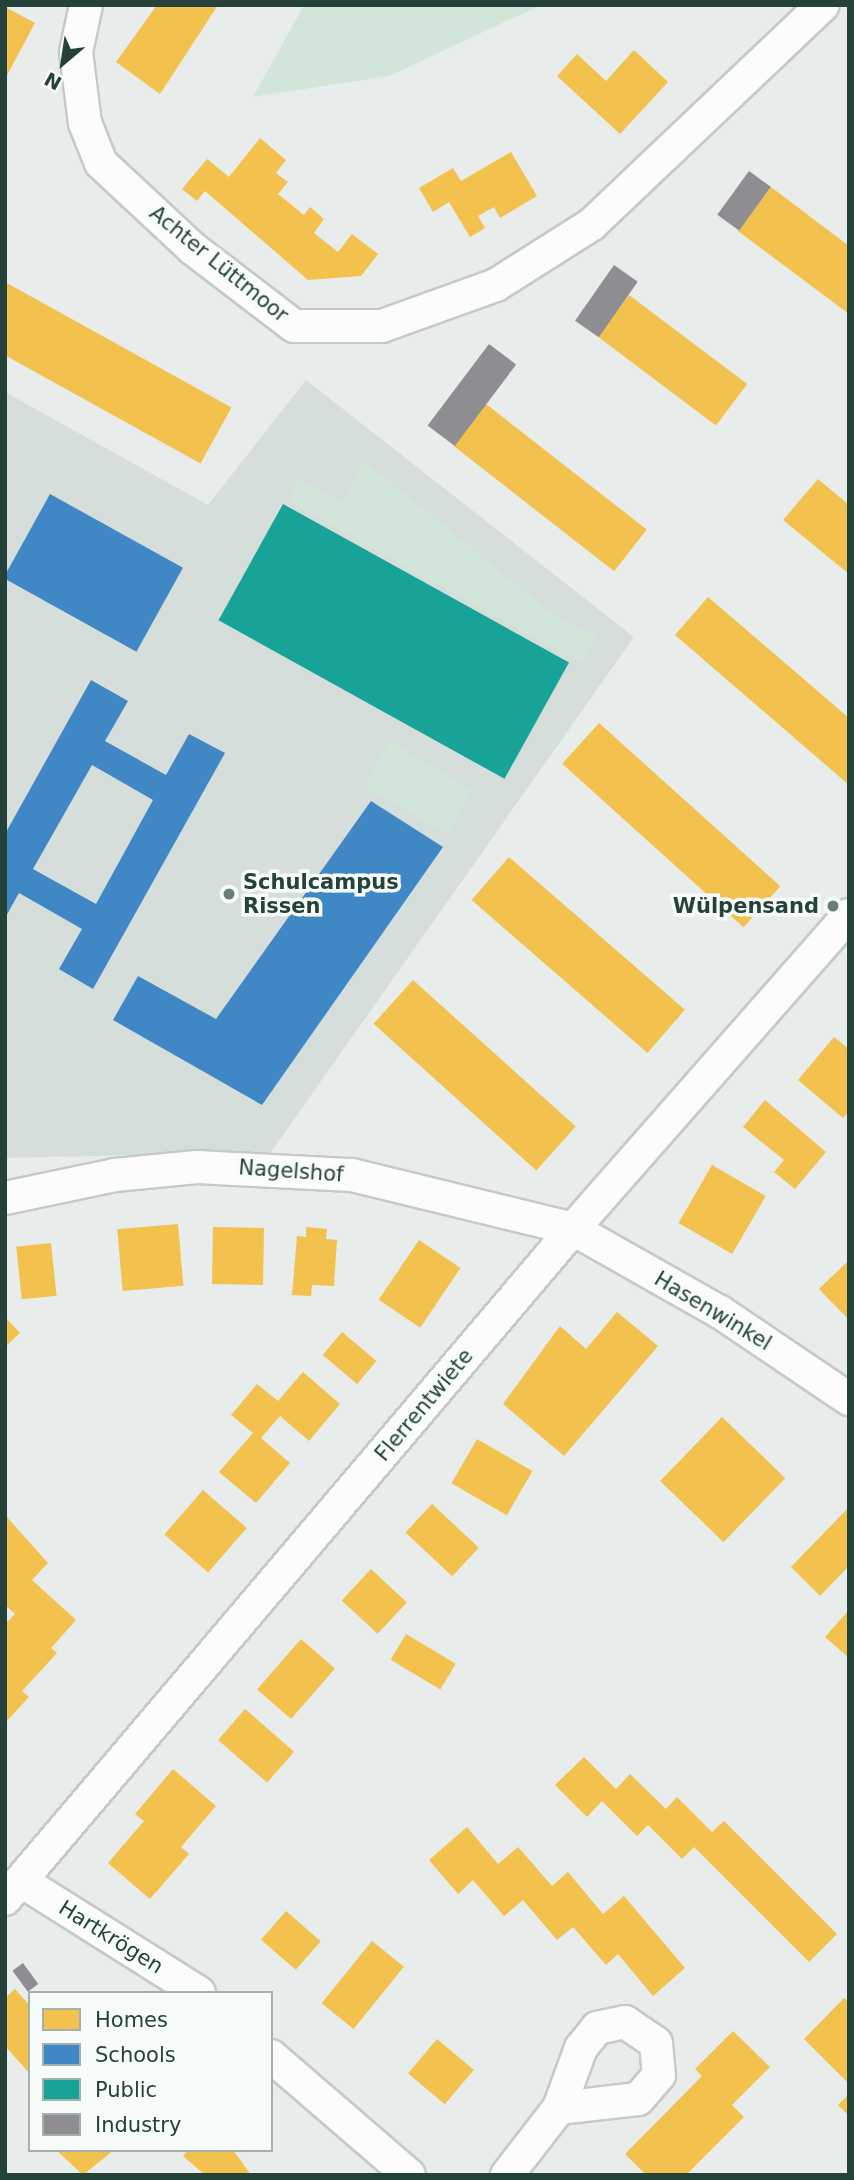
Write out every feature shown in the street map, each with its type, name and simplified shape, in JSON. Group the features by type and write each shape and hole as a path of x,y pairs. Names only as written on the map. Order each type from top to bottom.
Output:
{"street":[{"name":"Achter Lüttmoor","path":"86,5 76,52 85,123 101,163 192,248 294,326 382,326 457,303 592,224 823,5"},
{"name":"Flerrentwiete","path":"14,1891 573,1229 846,925"},
{"name":"Nagelshof","path":"5,1198 129,1174 297,1169 352,1175 573,1229"},
{"name":"Hasenwinkel","path":"573,1229 720,1312 849,1399"},
{"name":"Hartkrögen","path":"14,1891 195,1991"},
{"path":"273,2058 409,2175"},
{"path":"507,2175 559,2108"}],"shaded area":[{"name":"Schulcampus Rissen","path":"306,380 634,637 271,1152 5,1158 5,392 208,505"}],"green space":[{"path":"304,5 541,5 389,76 253,97"},
{"path":"364,461 551,613 596,637 581,664 288,501 300,480 343,503"},
{"path":"390,742 472,790 447,834 364,786"}],"building: Homes":[{"path":"157,5 218,5 160,94 116,62"},
{"path":"5,7 35,23 5,79"},
{"path":"634,50 668,82 620,134 557,76 577,54 606,81"},
{"path":"260,138 286,160 276,173 288,182 278,194 304,215 310,207 324,219 314,233 338,252 352,234 378,254 361,276 308,280 205,191 197,201 182,189 207,159 229,177"},
{"path":"511,152 537,196 500,218 494,207 478,216 485,228 470,237 449,202 433,212 419,188 453,168 461,181"},
{"path":"771,187 849,246 849,314 738,231"},
{"path":"5,282 232,408 200,464 5,355"},
{"path":"629,295 747,384 716,426 598,337"},
{"path":"486,404 647,530 614,571 453,446"},
{"path":"818,479 849,505 849,574 783,520"},
{"path":"708,597 849,718 849,785 675,635"},
{"path":"599,723 780,886 744,927 562,764"},
{"path":"509,857 685,1010 647,1053 472,900"},
{"path":"413,980 576,1127 536,1170 374,1024"},
{"path":"834,1037 849,1049 849,1111 843,1118 798,1080"},
{"path":"765,1100 826,1152 795,1189 774,1172 784,1160 743,1127"},
{"path":"712,1165 766,1196 732,1254 678,1223"},
{"path":"178,1224 183,1286 123,1291 117,1229"},
{"path":"213,1227 264,1228 263,1285 212,1284"},
{"path":"306,1227 327,1229 326,1239 337,1240 334,1286 312,1285 311,1296 292,1295 297,1236 306,1237"},
{"path":"419,1240 460,1268 420,1328 379,1300"},
{"path":"51,1243 57,1296 22,1299 16,1247"},
{"path":"849,1260 849,1320 819,1289"},
{"path":"617,1312 658,1346 564,1456 503,1404 560,1326 586,1349"},
{"path":"5,1317 20,1333 5,1347"},
{"path":"342,1332 376,1361 357,1384 323,1355"},
{"path":"303,1372 340,1404 309,1441 280,1416 261,1438 290,1463 256,1503 219,1472 253,1433 231,1415 257,1384 278,1401"},
{"path":"722,1417 785,1478 723,1542 660,1481"},
{"path":"477,1439 532,1471 507,1515 451,1483"},
{"path":"203,1490 247,1528 208,1573 164,1535"},
{"path":"432,1504 479,1548 452,1576 405,1533"},
{"path":"849,1507 849,1566 820,1596 791,1567"},
{"path":"5,1515 48,1563 32,1580 76,1620 51,1648 57,1653 22,1691 29,1697 5,1723 5,1624 15,1614 5,1605"},
{"path":"371,1569 407,1602 378,1634 342,1600"},
{"path":"849,1610 849,1658 825,1637"},
{"path":"406,1634 456,1664 440,1690 391,1660"},
{"path":"301,1639 335,1669 291,1719 257,1690"},
{"path":"245,1709 294,1752 267,1783 218,1740"},
{"path":"584,1757 616,1789 630,1774 666,1809 677,1797 712,1832 724,1821 837,1934 809,1962 694,1847 682,1859 648,1825 637,1836 602,1801 587,1817 555,1785"},
{"path":"173,1769 216,1806 181,1847 189,1854 150,1899 108,1863 144,1821 135,1814"},
{"path":"467,1827 498,1864 518,1847 552,1886 568,1872 603,1914 624,1896 685,1968 653,1996 618,1954 606,1965 573,1927 557,1940 523,1900 504,1916 473,1880 458,1894 429,1860"},
{"path":"286,1911 321,1941 296,1970 261,1940"},
{"path":"372,1941 404,1967 354,2029 322,2003"},
{"path":"15,1989 28,2004 28,2072 5,2046 5,1998"},
{"path":"844,1998 849,2002 849,2084 804,2039"},
{"path":"733,2031 770,2067 732,2105 744,2117 686,2175 646,2175 625,2154 702,2076 695,2069"},
{"path":"437,2039 474,2070 445,2104 408,2073"},
{"path":"849,2094 849,2116 838,2105"},
{"path":"58,2152 112,2152 83,2175"},
{"path":"186,2152 234,2152 251,2175 205,2175 183,2156"}],"building: Schools":[{"path":"50,494 183,568 136,652 5,579"},
{"path":"91,680 128,701 105,741 166,775 189,734 225,753 93,989 59,969 82,929 19,893 5,918 5,834","holes":["92,765 153,800 96,904 33,869"]},
{"path":"371,801 443,847 262,1105 113,1020 138,976 216,1019"}],"building: Public":[{"path":"283,504 569,663 505,779 219,620"}],"building: Industry":[{"path":"749,171 771,187 739,231 717,215"},
{"path":"614,265 638,282 599,337 575,321"},
{"path":"489,344 516,364 455,446 428,425"},
{"path":"23,1963 38,1984 28,1992 12,1971"}],"place":[{"name":"Schulcampus Rissen","path":"229,894"},
{"name":"Wülpensand","path":"833,906"}]}
